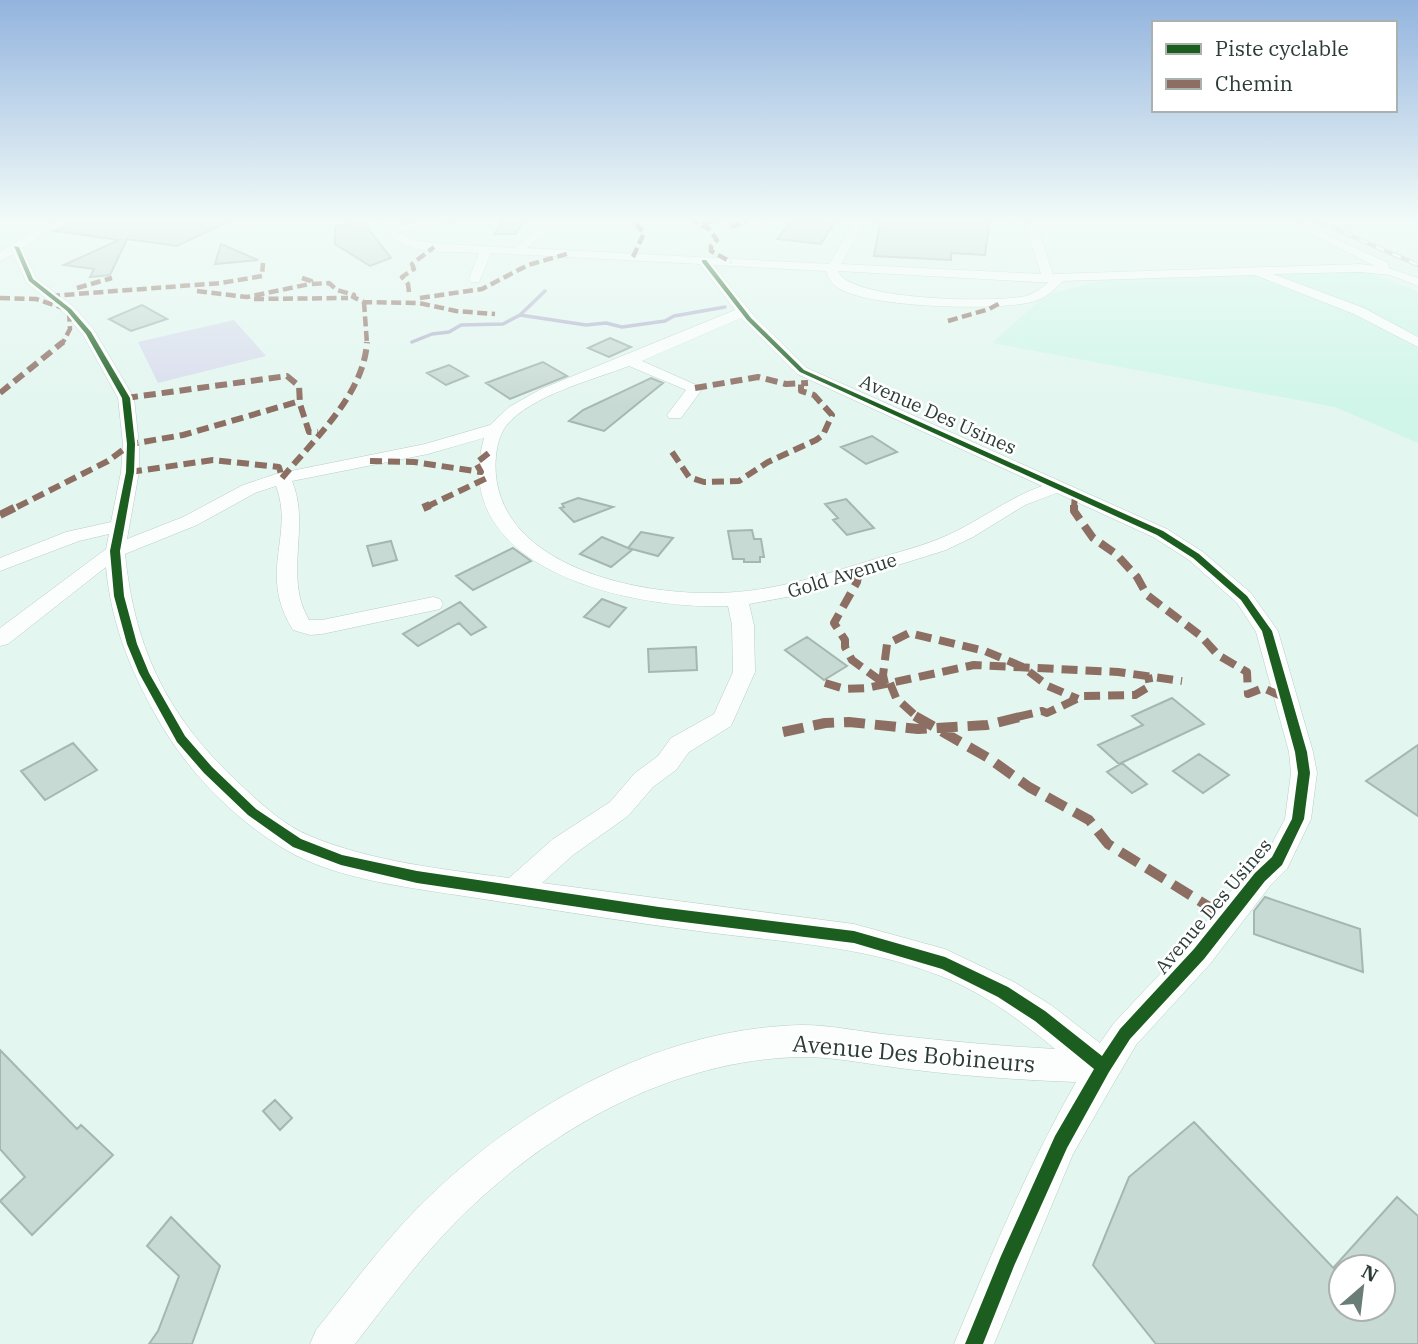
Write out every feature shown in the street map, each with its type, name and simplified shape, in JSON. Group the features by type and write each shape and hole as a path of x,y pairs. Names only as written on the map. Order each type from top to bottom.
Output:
{"street":[{"path":"33,281 69,310 89,333 126,398 131,444 130,472 118,539 120,596 132,644 144,673 181,739 208,770 252,812 297,843 341,860 417,877 659,913 854,937 945,963 1021,1004 1104,1067"},
{"name":"Avenue Des Usines","path":"719,281 743,312 786,357 820,381 1160,533 1196,556 1244,598 1267,631 1297,731 1304,773 1298,819 1277,861 1260,877 1199,954 1125,1034 1104,1067 1061,1142 1007,1262 975,1344"},
{"path":"838,281 842,285 863,293 972,302 1029,299 1048,289 1052,281"},
{"path":"1278,281 1359,311 1418,342"},
{"path":"0,565 73,536 118,539 190,521 249,489 282,478 412,453 495,429 520,406 743,312"},
{"path":"630,360 695,388 675,415"},
{"name":"Gold Avenue","path":"495,429 488,465 487,489 491,503 513,534 549,562 608,587 693,599 737,599 786,594 817,586 957,538 1013,504 1058,487"},
{"path":"282,478 287,486 289,506 286,577 291,607 301,625 310,628 322,627 433,604"},
{"path":"0,639 118,539"},
{"path":"514,891 563,846 610,817 626,803 644,780 667,764 680,746 723,720 744,672 743,625 737,599"},
{"name":"Avenue Des Bobineurs","path":"330,1344 445,1206 503,1156 574,1109 642,1076 730,1049 774,1042 804,1041 983,1062 1104,1067"}],"shaded area":[{"path":"1101,281 1390,281 1418,291 1418,443 1335,407 992,343 1046,295"},
{"path":"234,320 266,356 158,383 138,342"}],"building":[{"path":"142,305 167,319 131,331 109,319"},
{"path":"610,338 631,347 609,357 588,348"},
{"path":"543,362 567,376 510,399 486,383"},
{"path":"449,365 468,376 446,385 427,373"},
{"path":"651,378 663,383 604,431 569,421 583,410"},
{"path":"872,436 897,452 866,464 841,447"},
{"path":"578,498 613,507 574,522 560,508 564,507 562,504"},
{"path":"846,499 874,528 847,535 833,520 838,518 825,504"},
{"path":"752,530 754,539 761,539 764,557 760,557 760,562 733,559 728,531"},
{"path":"641,532 673,538 658,556 628,548"},
{"path":"602,537 632,550 611,567 580,554"},
{"path":"391,541 397,560 373,566 367,546"},
{"path":"513,548 531,561 473,590 456,576"},
{"path":"602,599 626,608 609,627 584,617"},
{"path":"460,602 486,627 471,635 459,623 418,646 403,634"},
{"path":"807,637 847,666 824,680 785,650"},
{"path":"696,647 697,670 649,672 648,649"},
{"path":"1172,698 1204,724 1119,764 1098,745 1143,725 1132,716"},
{"path":"73,743 97,770 45,800 21,771"},
{"path":"1418,745 1418,816 1366,781"},
{"path":"1199,754 1229,775 1203,793 1173,771"},
{"path":"1122,763 1147,784 1132,793 1107,772"},
{"path":"1265,897 1360,929 1363,972 1254,934 1254,911"},
{"path":"0,1050 77,1129 81,1125 113,1155 32,1235 0,1201 25,1177 0,1149"},
{"path":"275,1100 292,1118 280,1130 263,1111"},
{"path":"1194,1122 1327,1261 1327,1323 1397,1323 1397,1253 1347,1253 1397,1197 1418,1216 1418,1344 1156,1344 1093,1265 1129,1177"},
{"path":"171,1217 220,1266 192,1344 149,1344 158,1331 179,1276 147,1246"}],"waterway":[{"path":"520,315 545,291"},
{"path":"520,315 586,325 606,323 622,327 665,321 674,316 725,307"},
{"path":"412,342 432,334 449,332 461,325 503,324 520,315"}],"marked path":[{"path":"77,288 102,281"},
{"path":"50,296 234,281"},
{"path":"310,281 310,284 329,283 337,290 354,295 353,297 364,302 419,303 456,311 495,314"},
{"path":"405,281 409,292"},
{"path":"420,298 482,289 498,281"},
{"path":"197,291 247,297 310,284"},
{"path":"0,298 36,299 69,310 70,324 69,332 58,349 0,393"},
{"path":"254,299 348,298"},
{"path":"282,478 316,438 359,376 367,348 364,302"},
{"path":"948,321 961,315 989,309 1002,302"},
{"path":"126,398 287,376 299,386 300,404 309,432 318,432"},
{"path":"695,388 758,377 786,384 808,383"},
{"path":"672,452 689,477 704,482 739,481 768,462 823,435 832,415 814,395 801,391 801,384"},
{"path":"0,515 108,461 131,444 183,435 300,401"},
{"path":"370,461 414,462 481,472 476,463 490,452"},
{"path":"130,472 189,462 225,460 279,467 282,478"},
{"path":"423,508 487,478"},
{"path":"1075,495 1074,511 1093,538 1116,554 1137,577 1147,595 1201,636 1218,655 1247,672 1248,694 1263,688 1286,698"},
{"path":"859,571 857,582 834,623 845,640 845,647 852,660 885,684"},
{"path":"885,684 883,675 887,644 909,633 985,651 1023,667 1048,686 1078,699"},
{"path":"825,683 845,689 867,688 974,665 1118,672 1182,681"},
{"path":"783,732 825,723 849,722 918,729 987,725 1042,711 1047,713 1083,696 1135,695 1150,686 1148,675"},
{"path":"890,683 896,698 920,720 990,759 1029,787 1089,820 1108,844 1227,918"}],"cycle path":[{"path":"32,281 69,310 89,333 126,398 131,444 130,472 115,551 119,596 132,644 144,673 181,739 208,770 252,812 297,843 341,860 417,877 659,913 854,937 945,963 1003,992 1040,1016 1104,1067"},
{"path":"719,281 749,319 802,371 1160,533 1196,556 1244,598 1267,631 1301,752 1304,773 1298,819 1277,861 1260,877 1199,954 1125,1034 1104,1067 1061,1142 1007,1262 974,1344"}]}
